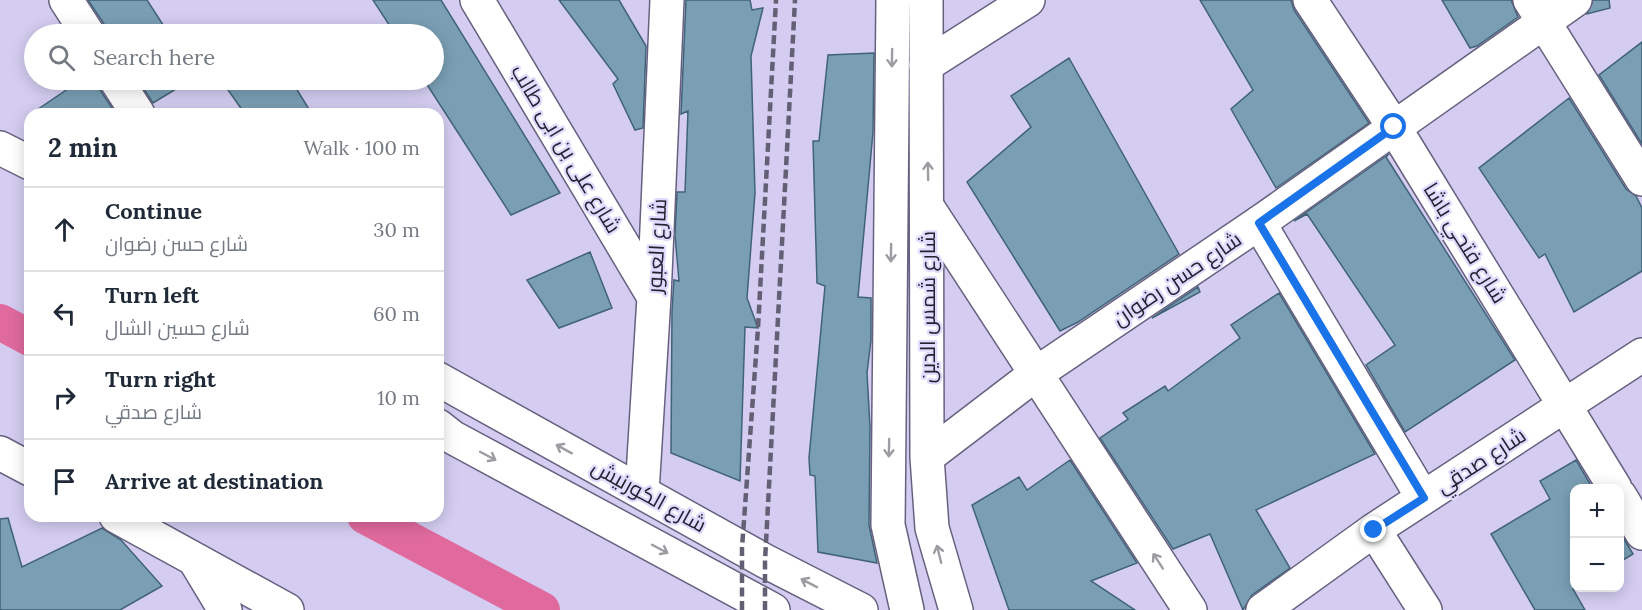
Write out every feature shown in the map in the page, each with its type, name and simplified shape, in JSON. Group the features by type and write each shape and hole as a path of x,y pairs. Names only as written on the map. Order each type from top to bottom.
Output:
{"street":[{"path":"66,0 82,24"},
{"name":"شارع على بن ابى طالب","path":"477,0 654,297"},
{"path":"646,0 667,15"},
{"name":"شارع شمس الدين","path":"893,0 888,525 908,610"},
{"name":"شارع شمس الدين","path":"926,0 927,457 932,528 956,610"},
{"path":"926,65 1028,0"},
{"name":"شارع فتحي باشا","path":"1310,0 1394,127 1612,484"},
{"name":"شارع حسن رضوان","path":"927,457 1037,373 1259,223 1394,127 1537,11 1575,0"},
{"path":"1537,11 1642,179"},
{"name":"شارع العبور","path":"642,492 667,15"},
{"path":"122,90 134,108"},
{"path":"0,148 24,160"},
{"path":"928,208 1190,610"},
{"path":"1259,223 1424,498"},
{"name":"شارع صدقي","path":"1263,610 1374,530 1642,355"},
{"name":"شارع الكورنيش","path":"444,382 765,561 861,610"},
{"name":"شارع الكورنيش","path":"444,431 773,610"},
{"path":"0,453 24,467"},
{"path":"1624,503 1642,533"},
{"path":"127,522 287,610"},
{"path":"1374,530 1425,610"},
{"path":"194,558 225,610"}],"building":[{"path":"88,0 147,0 163,24 104,24"},
{"path":"373,0 441,0 560,193 511,215 430,90 444,90 444,24 389,24"},
{"path":"559,0 619,0 646,46 643,128 635,130 613,84 618,79"},
{"path":"686,0 750,0 752,10 763,8 751,56 755,193 747,298 758,328 745,327 740,481 671,453 672,311 674,280 679,281 675,235 677,192 685,192 688,111 681,114"},
{"path":"1200,0 1291,0 1294,10 1369,123 1276,188 1231,109 1253,90"},
{"path":"1442,0 1511,0 1518,17 1477,46 1470,48"},
{"path":"1593,0 1609,0 1610,8 1587,14"},
{"path":"1642,42 1642,144 1599,75"},
{"path":"874,53 873,132 858,297 871,298 871,340 867,373 870,427 869,525 877,563 818,552 815,476 810,475 809,458 825,286 817,283 813,141 819,141 828,55"},
{"path":"1069,58 1179,254 1078,322 1060,331 967,182 1031,127 1011,96"},
{"path":"66,90 100,90 112,108 40,108"},
{"path":"145,90 174,90 153,103"},
{"path":"228,90 297,90 308,108 241,108"},
{"path":"1569,98 1626,189 1636,196 1642,208 1642,271 1574,312 1545,254 1539,258 1479,168"},
{"path":"1389,154 1386,157 1515,360 1405,432 1366,365 1395,345 1307,214 1294,221"},
{"path":"590,252 612,308 559,328 527,280"},
{"path":"1198,287 1200,292 1152,318"},
{"path":"1279,293 1375,454 1256,510 1290,568 1252,595 1243,610 1210,534 1173,549 1100,438 1128,419 1123,413 1165,386 1168,391 1240,338 1231,325"},
{"path":"1070,460 1137,563 1091,581 1135,610 1009,610 972,505 1019,477 1027,490"},
{"path":"1576,460 1590,484 1570,484 1570,592 1575,592 1585,610 1535,610 1491,534 1550,499 1540,481"},
{"path":"8,518 22,567 102,528 121,540 162,586 120,610 0,610 0,519"},
{"path":"1624,539 1633,554 1624,560"}],"waterway":[{"path":"0,322 24,335"},
{"path":"376,522 542,610"}],"railway":[{"path":"742,610 742,548 758,328 776,0"},
{"path":"765,610 765,561 795,0"}],"route":[{"path":"1374,530 1424,498 1259,223 1394,127"}]}
